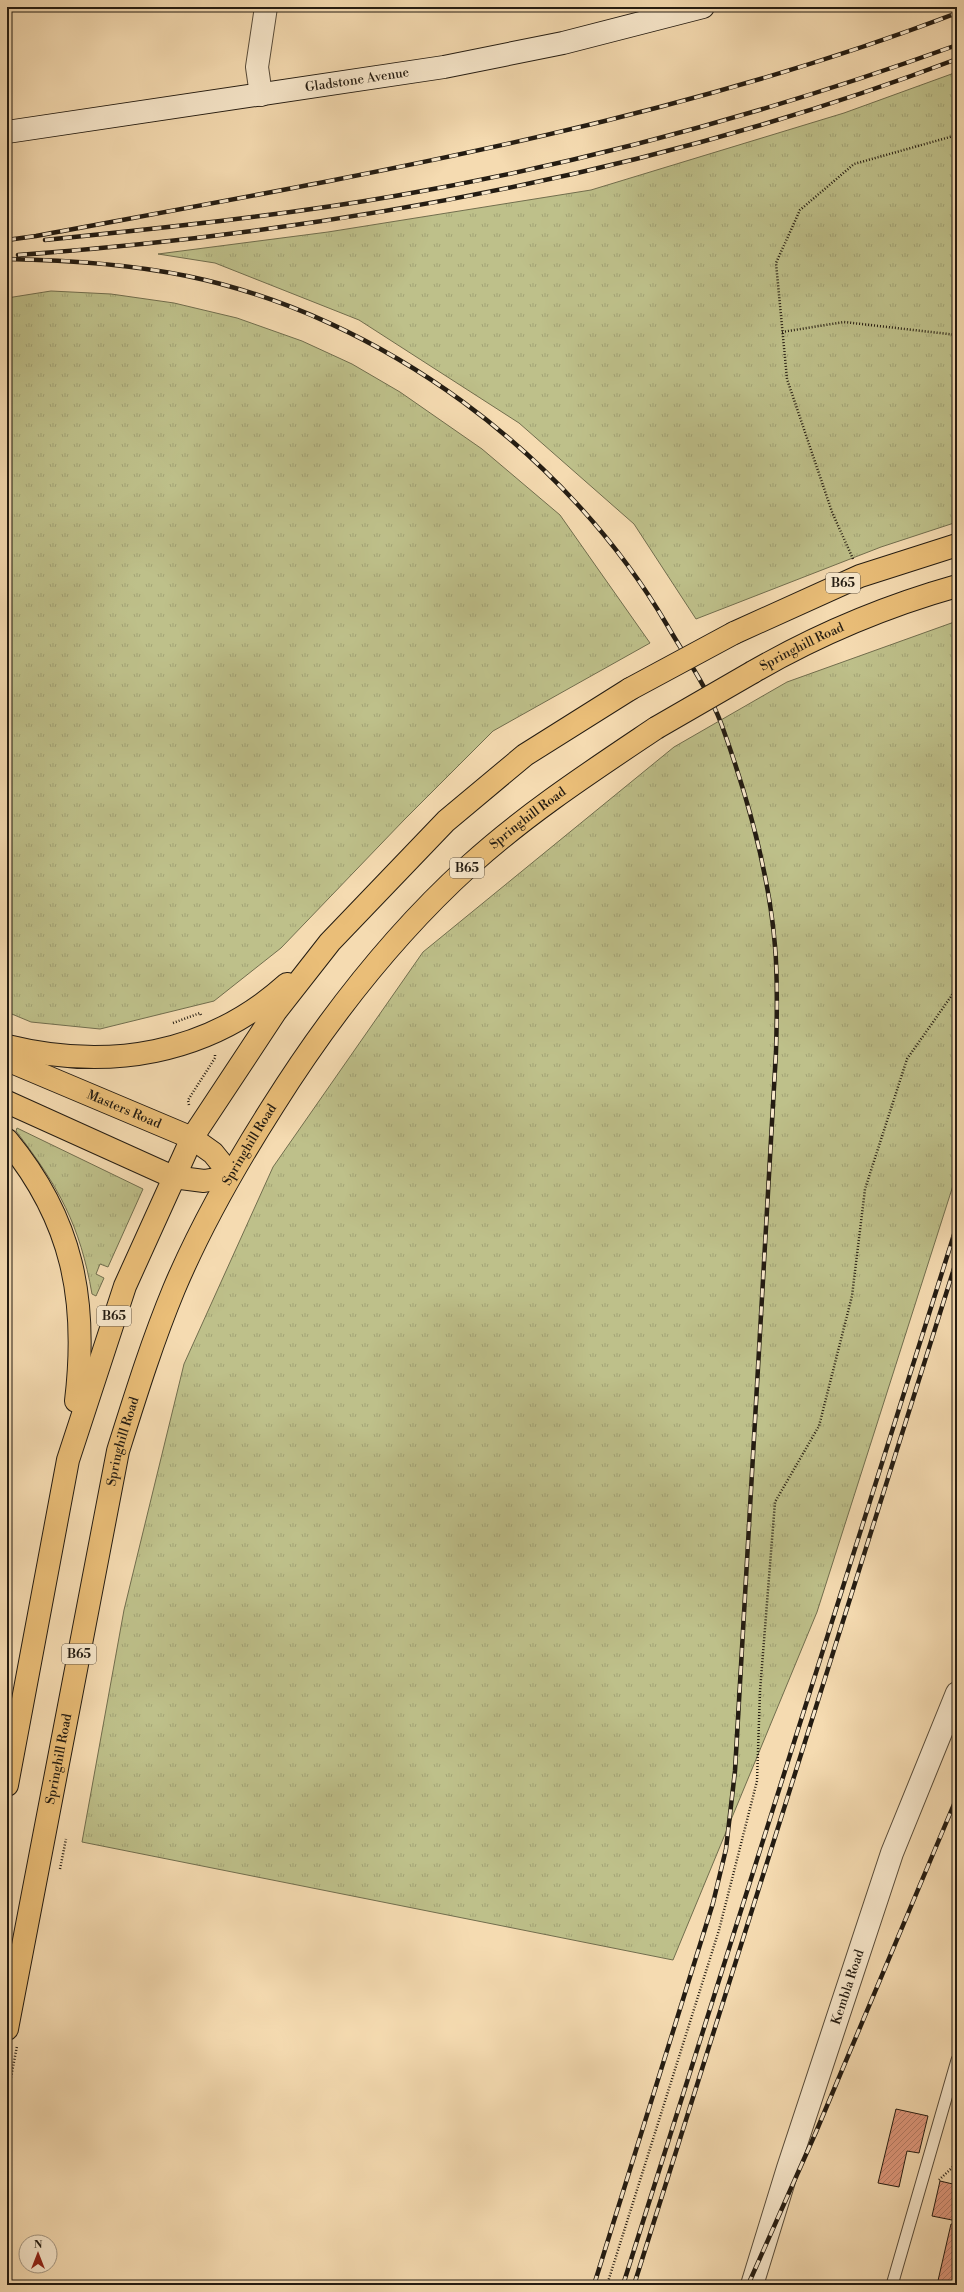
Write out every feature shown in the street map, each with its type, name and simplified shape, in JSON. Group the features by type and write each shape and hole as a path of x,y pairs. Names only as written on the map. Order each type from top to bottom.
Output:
{"main road":[{"name":"B65","path":"7,1785 68,1460 125,1286 192,1138 276,1011 330,942 446,821 525,755 630,689 734,633 860,576 957,545"},
{"name":"Springhill Road","path":"12,2036 118,1451 142,1374 166,1308 229,1175 321,1032 356,985 405,930 469,866 522,822 656,728 782,655 851,623 913,598 957,586"},
{"path":"7,1046 70,1058 98,1058 142,1054 187,1042 208,1033 255,1008 281,990 330,942"},
{"name":"Masters Road","path":"7,1060 192,1138 213,1153 229,1175"},
{"path":"7,1102 174,1177 204,1181 229,1175"},
{"path":"7,1140 33,1177 48,1203 68,1250 75,1276 79,1304 80,1354 68,1460"}],"street":[{"path":"261,95 257,67 266,7"},
{"name":"Gladstone Avenue","path":"7,132 261,95 474,61 563,43 703,7"},
{"name":"Kembla Road","path":"752,2285 788,2168 892,1853 957,1693"}],"lane":[{"path":"892,2285 957,2060"}],"path":[{"path":"860,576 832,512 787,379 776,263 800,210 854,164 957,135"},
{"path":"782,332 844,322 957,335"},
{"path":"607,2285 719,1930 757,1781 760,1691 774,1502 819,1426 852,1296 865,1189 907,1059 957,988"},
{"path":"189,1107 188,1100 215,1058 214,1048"},
{"path":"59,1876 66,1836"},
{"path":"7,2098 12,2036"}],"green space":[{"path":"957,72 957,522 881,547 696,619 634,524 519,423 359,320 215,263 158,254 328,232 591,190 844,113"},
{"path":"51,291 111,294 174,303 237,318 302,341 352,364 400,392 482,449 560,515 650,643 493,731 404,820 281,948 214,1001 100,1029 31,1022 7,1012 7,298"},
{"path":"957,621 957,1173 817,1612 673,1960 82,1842 124,1610 184,1364 273,1167 423,952 674,747 787,682"},
{"path":"17,1128 143,1189 108,1267 100,1264 96,1274 104,1278 96,1296 92,1294 81,1247 66,1208 44,1170 16,1131"}],"building":[{"path":"896,2109 928,2116 919,2153 907,2151 899,2187 878,2183"},
{"path":"940,2181 957,2185 957,2221 932,2216"},
{"path":"951,2224 957,2225 957,2285 937,2285"}],"railway":[{"path":"7,240 269,193 386,170 617,118 732,87 845,53 957,13"},
{"path":"45,240 308,210 395,196 538,168 679,133 749,113 819,92 957,45"},
{"path":"18,255 138,244 258,230 377,212 495,191 612,165 729,134 844,99 957,59"},
{"path":"7,259 52,260 142,268 187,276 259,295 330,323 398,359 462,401 522,450 577,504 626,563 667,625 710,698 721,723 747,804 768,890 776,959 777,1012 776,1052 735,1771 726,1849 713,1903 594,2285"},
{"path":"623,2285 957,1225"},
{"path":"634,2285 957,1259"},
{"path":"748,2285 816,2132 957,1797"}]}
